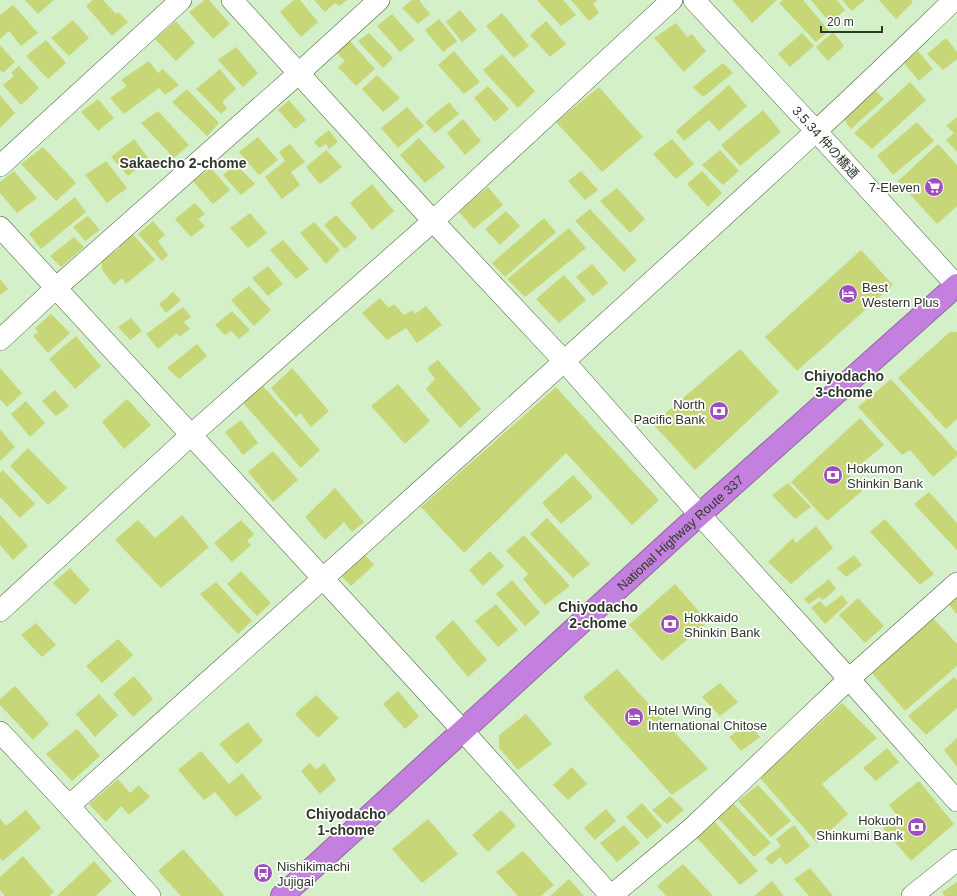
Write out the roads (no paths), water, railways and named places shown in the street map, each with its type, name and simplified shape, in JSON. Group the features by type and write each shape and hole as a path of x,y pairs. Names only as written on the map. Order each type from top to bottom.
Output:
{"highway":[{"name":"National Highway Route 337","path":"282,896 679,533 957,286"}],"street":[{"path":"0,166 181,0"},
{"path":"232,0 433,221 564,361 957,801"},
{"path":"0,340 56,288 299,73 379,0"},
{"path":"0,611 191,435 433,221 672,0"},
{"name":"3.5.34 仲の橋通","path":"694,0 957,286"},
{"path":"69,806 564,361 816,131 954,0"},
{"path":"0,227 463,731 611,896 692,828 849,679 957,583"},
{"path":"0,732 150,896"},
{"path":"912,896 957,860"}],"place":[{"name":"7-Eleven","path":"934,187"},
{"name":"Best Western Plus","path":"848,294"},
{"name":"North Pacific Bank","path":"719,411"},
{"name":"Hokumon Shinkin Bank","path":"833,475"},
{"name":"Hokkaido Shinkin Bank","path":"670,624"},
{"name":"Hotel Wing International Chitose","path":"634,717"},
{"name":"Hokuoh Shinkumi Bank","path":"917,827"},
{"name":"Nishikimachi Jujigai","path":"263,873"}],"district":[{"name":"Sakaecho 2-chome","path":"183,163"},
{"name":"Chiyodacho 3-chome","path":"844,384"},
{"name":"Chiyodacho 2-chome","path":"598,616"},
{"name":"Chiyodacho 1-chome","path":"346,822"}]}
